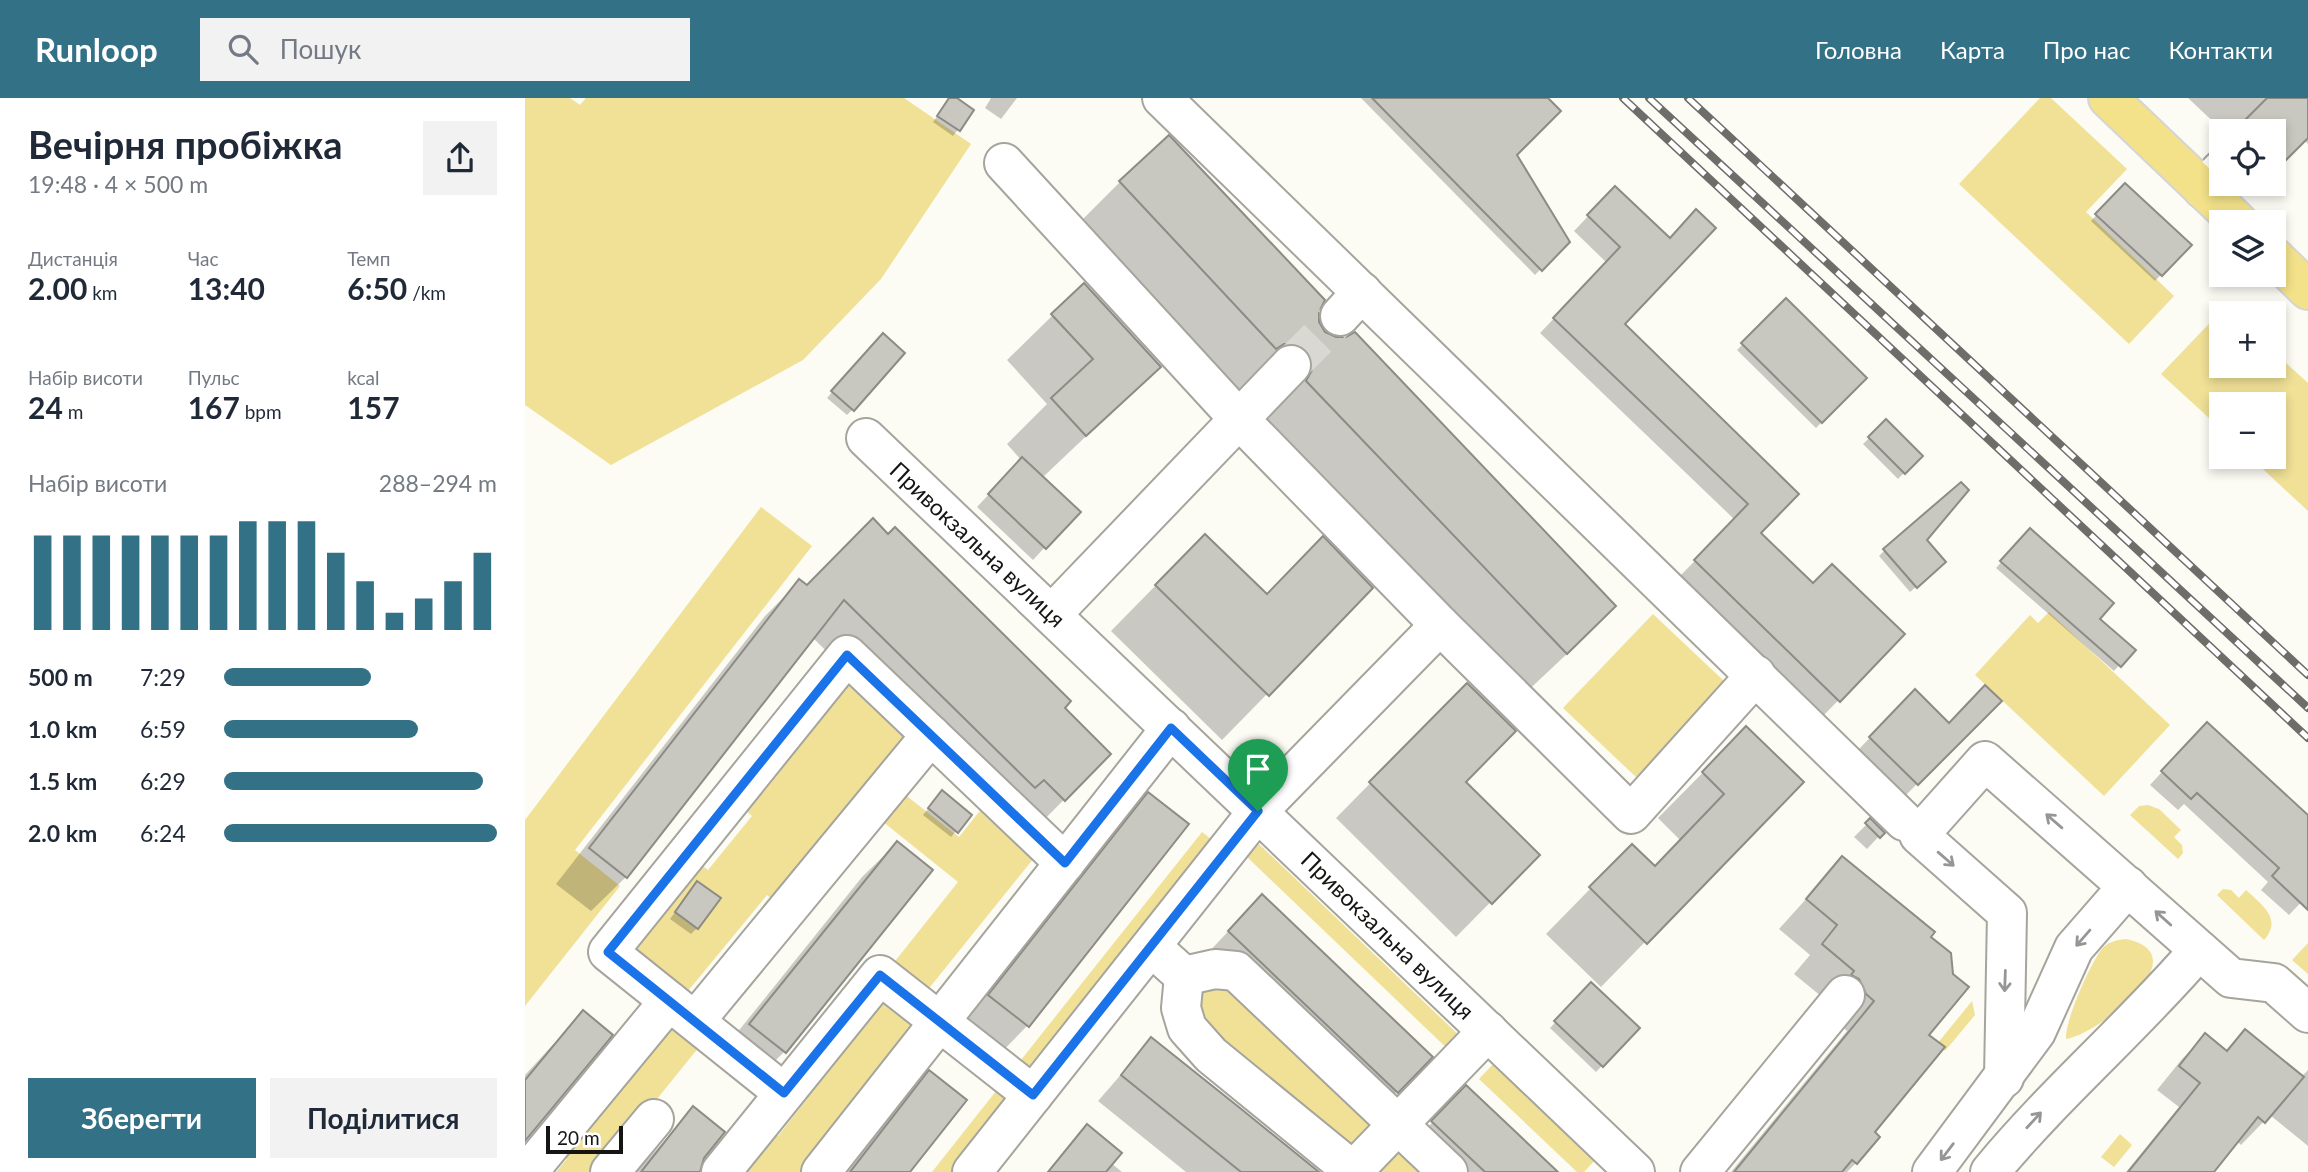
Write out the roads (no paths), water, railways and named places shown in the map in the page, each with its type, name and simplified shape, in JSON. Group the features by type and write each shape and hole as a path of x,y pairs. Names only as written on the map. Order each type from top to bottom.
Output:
{"main road":[{"path":"2108,98 2209,177"},
{"path":"2286,269 2308,290"}],"street":[{"path":"1162,98 1351,304 1756,675 1904,821"},
{"path":"1004,163 1238,418 1440,625 1631,814 1756,675"},
{"path":"1052,614 1291,365"},
{"name":"Привокзальна вулиця","path":"866,438 1488,1031 1613,1164"},
{"path":"972,1172 1258,811 1440,625"},
{"path":"784,1093 608,952 847,655 1065,863"},
{"path":"821,1172 1171,728"},
{"path":"528,1172 682,1011 931,735"},
{"path":"2004,1078 2007,913 1919,835 1985,761 2231,978 2274,983 2308,1013"},
{"path":"1932,1172 2036,1032 2074,948 2128,886"},
{"path":"1151,946 1184,976"},
{"path":"1990,1172 2030,1123 2172,982 2199,950"},
{"path":"1184,976 1215,969 1236,971 1448,1172"},
{"path":"721,1172 880,975 1033,1095"},
{"path":"1184,976 1181,1008 1187,1028 1211,1055 1353,1171 1488,1031"},
{"path":"1700,1172 1845,995"},
{"path":"610,1172 654,1119"}],"tunnel":[{"path":"1291,365 1340,316"}],"railway":[{"path":"1623,98 2308,738"},
{"path":"1649,98 2308,708"},
{"path":"1688,98 2308,675"}]}
